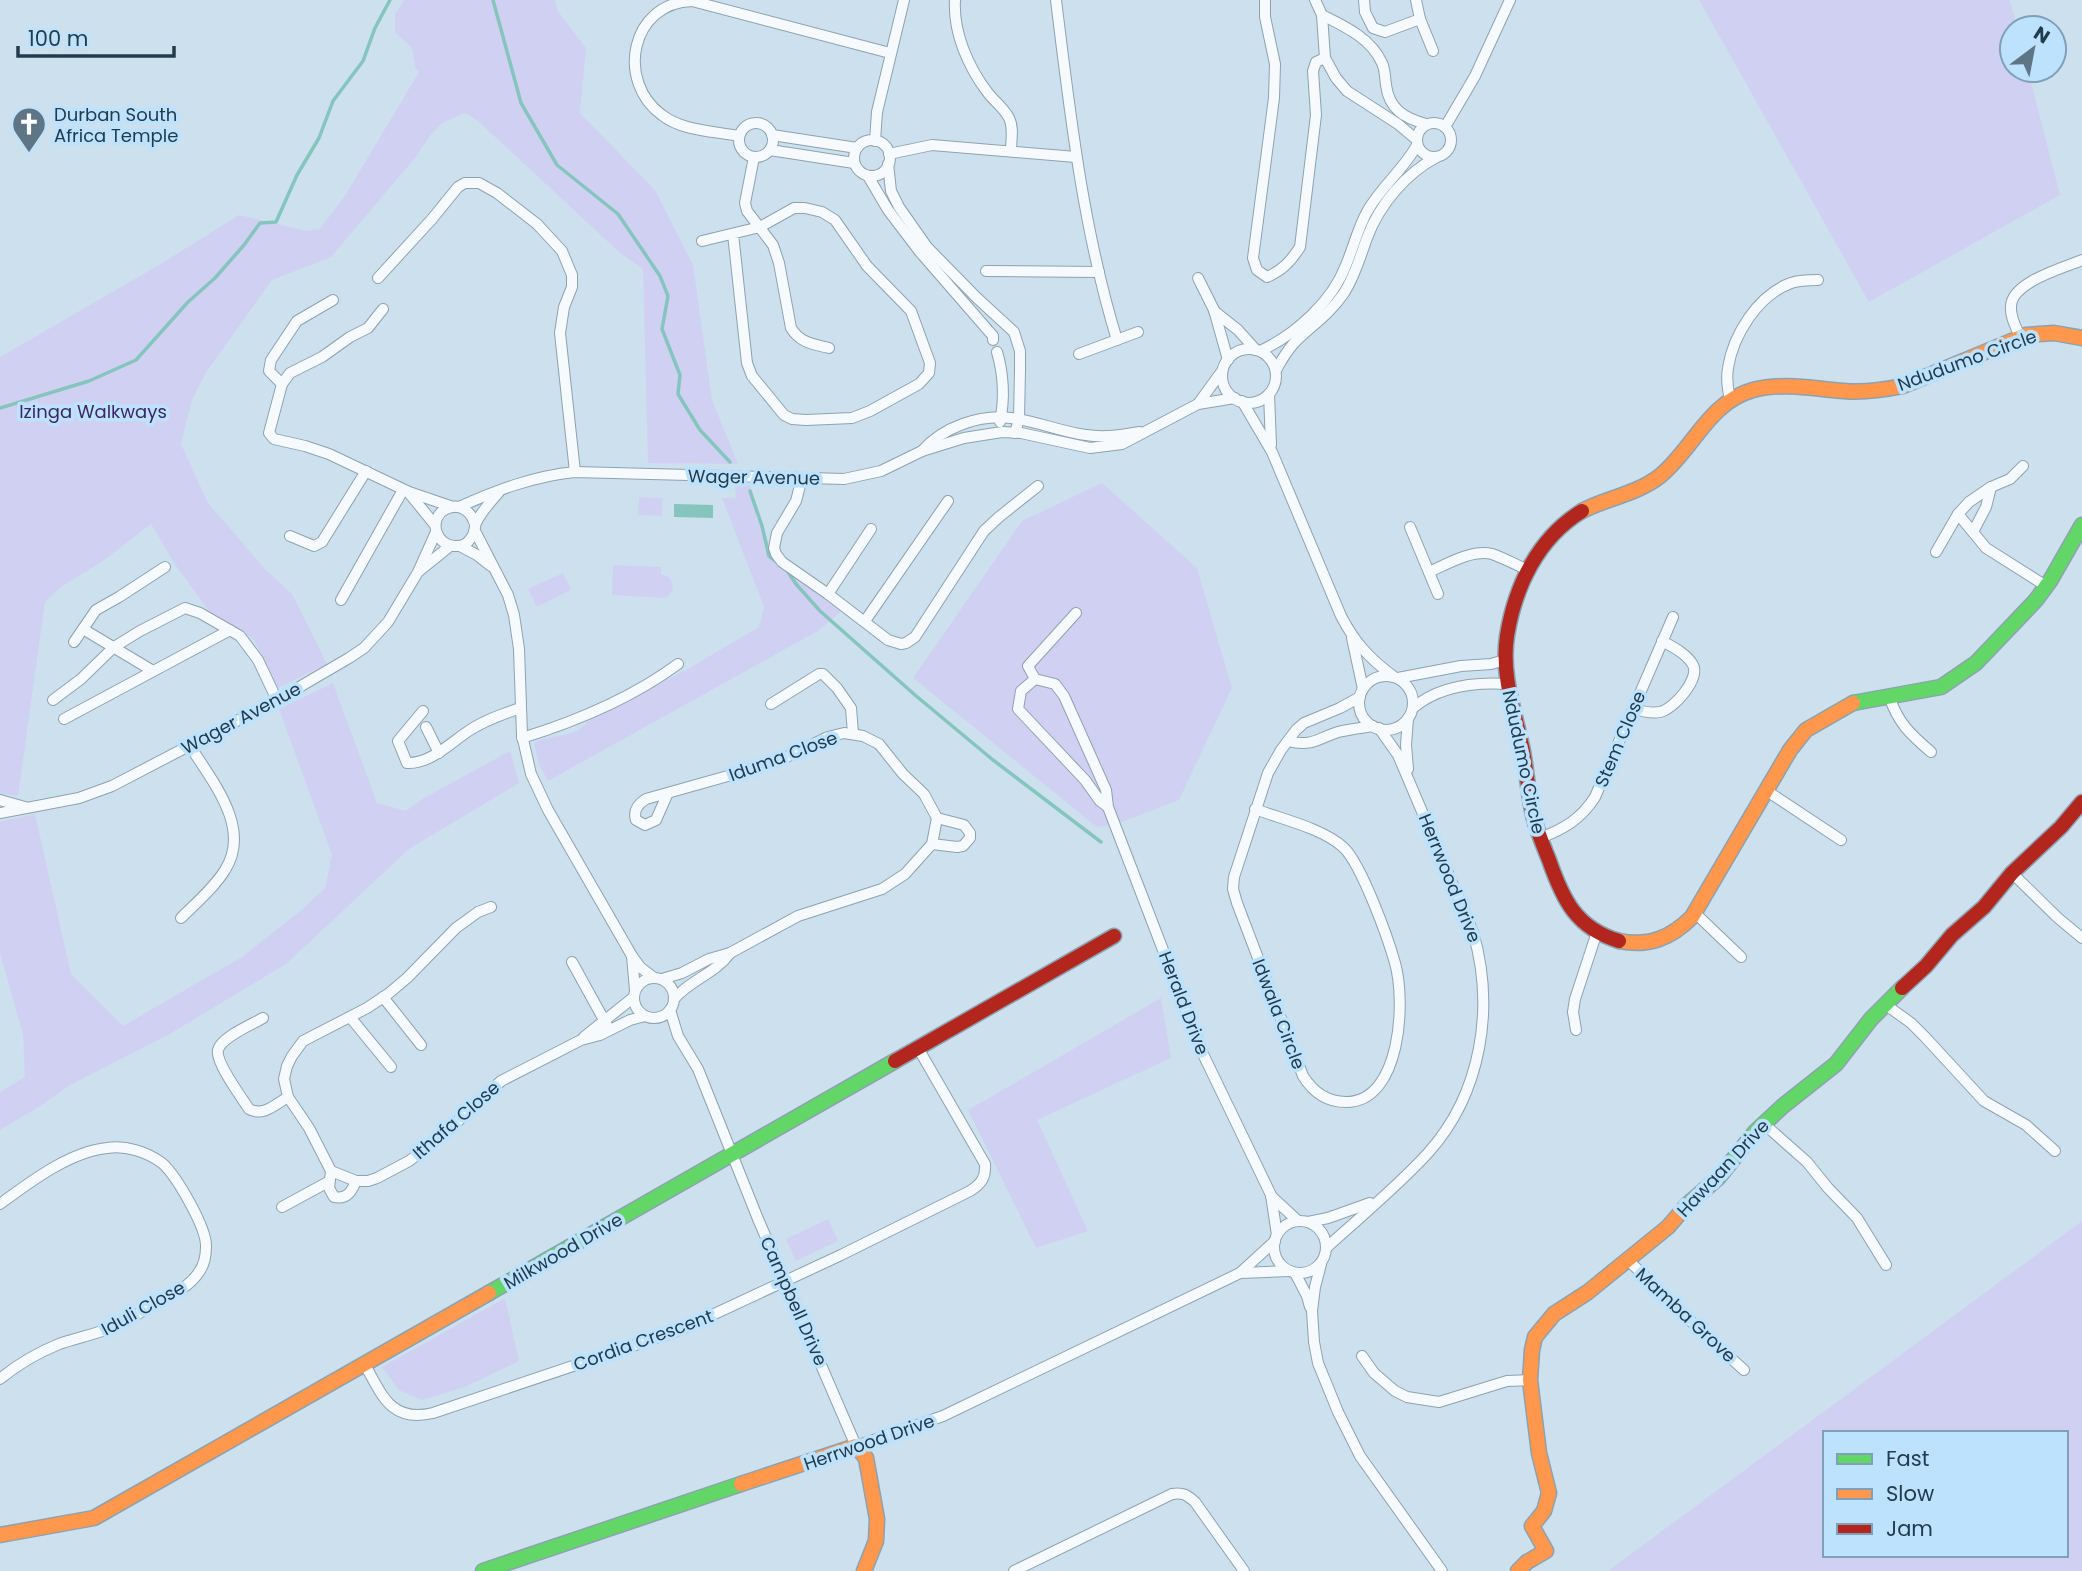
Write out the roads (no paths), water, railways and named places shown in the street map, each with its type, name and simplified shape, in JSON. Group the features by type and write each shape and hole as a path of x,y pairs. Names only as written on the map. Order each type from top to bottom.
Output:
{"street":[{"path":"875,141 877,112 904,0"},
{"path":"955,0 956,27 974,72 987,92 1008,115 1011,151"},
{"path":"1056,0 1076,158 1104,295 1117,340"},
{"path":"1265,0 1265,17 1275,64 1274,98 1253,258 1257,270 1266,277 1292,261 1300,247 1316,115 1313,71 1316,62 1325,58"},
{"path":"1315,0 1322,15 1325,58 1347,91 1398,124 1427,156 1437,157"},
{"path":"1364,0 1365,12 1373,28 1385,32 1420,19"},
{"path":"1416,0 1420,19 1433,51"},
{"path":"1445,127 1475,76 1510,0"},
{"path":"739,136 680,125 667,119 650,105 634,62 639,36 653,15 674,4 692,1 890,53"},
{"path":"1145,431 1198,404 1238,400 1256,402 1269,394 1274,387 1276,370 1295,342 1326,315 1346,291 1371,229 1383,207 1415,170 1445,153 1451,144 1445,127 1408,118 1396,110 1388,99 1382,64 1371,47 1356,33 1322,15"},
{"path":"758,123 767,127 773,140 770,149 763,156 754,158 741,150 739,136 748,125 758,123"},
{"path":"1198,404 1226,364 1240,351 1258,350 1285,338 1328,296 1346,267 1369,208 1410,159 1419,131 1426,124"},
{"path":"772,135 857,148"},
{"path":"993,340 920,252 888,210 868,176 859,171 854,163 857,148 865,142 875,141 884,146 891,191 927,247 1014,332 1020,351 1019,419 1015,433"},
{"path":"868,176 878,175 888,159 932,145 1076,158"},
{"path":"770,149 854,163"},
{"path":"754,158 745,203 747,211 773,246 779,263 790,328 796,337 804,342 829,348"},
{"path":"378,278 458,187 465,183 479,183 497,193 537,224 565,257 572,275 572,287 564,307 560,333 575,472"},
{"path":"702,242 760,227 793,208 822,212 835,220 867,266 911,312 930,363 929,373 919,384 852,418 806,420 792,419 784,415 752,376 747,363 733,234"},
{"path":"2020,337 2011,309 2011,301 2017,290 2082,260"},
{"path":"986,271 1099,272"},
{"path":"1198,278 1214,310 1226,364 1224,385 1258,425 1272,452 1351,636 1366,655 1408,687 1412,695 1410,713"},
{"path":"1730,401 1727,369 1733,347 1746,323 1757,308 1780,288 1799,281 1818,280"},
{"path":"282,384 269,371 271,360 297,321 333,300"},
{"path":"383,309 368,327 323,357 294,370 282,384 269,433 274,439 314,449 406,491 470,513 508,595 518,634 522,738 531,774 632,956 641,968 671,987 674,999"},
{"path":"1214,310 1267,356 1276,370"},
{"path":"1079,354 1138,332"},
{"name":"Ndudumo Circle","path":"2082,337 2046,332 2020,337 1903,386 1883,390 1862,392 1769,387 1741,394 1715,413 1673,465 1657,478 1640,488 1585,509 1550,537 1528,570 1511,620 1505,660 1507,684 1522,749 1532,812 1562,895 1575,912 1597,932 1625,943 1652,943 1682,928 1695,913 1790,750 1806,730 1856,701 1933,689 1959,676 2007,632 2046,586 2082,525"},
{"path":"997,352 1002,369 1005,402 998,432"},
{"path":"1269,394 1269,436 1272,452"},
{"name":"Wager Avenue","path":"922,451 930,442 952,428 1001,417 1086,435 1117,436 1145,431"},
{"name":"Wager Avenue","path":"456,507 499,492 515,483 575,472 844,479 893,466 922,451 964,438 998,432 1090,448 1122,444 1145,431"},
{"path":"1936,552 1958,514 1969,502 1991,487 2010,480 2023,466"},
{"path":"290,536 314,546 322,542 366,471"},
{"path":"802,478 796,501 778,533 774,548 776,554 782,562 895,643 901,644 910,641 991,523 1038,486"},
{"path":"1973,532 1986,507 1991,487"},
{"path":"406,491 435,528 441,541 477,555 494,568"},
{"path":"341,600 406,491"},
{"path":"418,572 455,546 470,540 499,492"},
{"path":"864,621 948,501"},
{"path":"418,572 441,513 456,507"},
{"path":"1958,514 1986,548 2046,586"},
{"path":"1410,527 1438,594"},
{"path":"828,594 871,529"},
{"path":"1429,572 1480,553 1492,554 1528,570"},
{"path":"74,642 96,610 165,567"},
{"name":"Wager Avenue","path":"0,813 96,793 128,779 318,677 364,648 388,622 418,572"},
{"path":"53,700 81,679 114,647 185,608 200,613 240,636 250,648 276,699"},
{"name":"Herald Drive","path":"1076,613 1028,666 1035,679 1055,684 1064,695 1106,790 1108,807 1203,1054 1271,1195 1276,1238"},
{"name":"Stem Close","path":"1540,838 1572,824 1589,807 1603,782 1673,617"},
{"path":"83,629 153,671"},
{"path":"64,719 230,630"},
{"path":"1351,636 1362,693 1362,713 1376,727"},
{"path":"1633,708 1653,713 1667,710 1694,679 1695,673 1688,658 1662,641"},
{"path":"1362,693 1376,678 1492,664 1505,660"},
{"path":"522,738 596,710 659,678 678,664"},
{"path":"771,704 822,674 851,708 853,733"},
{"name":"Herald Drive","path":"1035,679 1021,691 1018,709 1108,807"},
{"path":"1288,741 1310,744 1348,729 1399,727 1424,699 1440,691 1484,683 1507,684"},
{"name":"Idwala Circle","path":"1255,809 1319,832 1344,847 1359,868 1383,930 1395,964 1400,1004 1395,1042 1384,1081 1375,1092 1362,1100 1327,1100 1309,1085 1303,1076 1233,889 1234,877 1255,809 1268,774 1288,741 1304,723 1362,693"},
{"path":"1889,696 1893,710 1905,729 1931,752"},
{"path":"423,711 399,738 398,743 405,760 410,764 439,753 471,729 520,708"},
{"name":"Herrwood Drive","path":"1408,776 1406,745 1410,713"},
{"path":"426,727 439,753"},
{"name":"Herrwood Drive","path":"1326,1248 1429,1152 1453,1117 1463,1098 1479,1051 1484,1009 1481,963 1473,932 1408,776 1398,755 1376,727"},
{"name":"Iduma Close","path":"667,795 774,763 828,737 853,733 879,744 903,774 924,794 937,818"},
{"path":"181,918 217,882 232,856 235,842 233,822 214,784 190,746"},
{"path":"1767,791 1841,840"},
{"name":"Wager Avenue","path":"0,800 25,807"},
{"name":"Hawaan Drive","path":"1518,1571 1546,1551 1532,1526 1544,1511 1549,1493 1539,1453 1530,1380 1532,1350 1535,1337 1541,1328 1554,1314 1588,1292 1668,1227 1687,1205 1719,1177 1747,1140 1793,1097 1824,1075 1844,1054 1861,1030 1934,959 1952,935 1984,907 2012,873 2061,827 2082,802"},
{"path":"634,994 642,981 682,973 709,958 730,953 798,916 882,889 895,882 915,865 932,844 937,818 968,828 970,838 963,846 932,844"},
{"path":"2012,873 2082,938"},
{"path":"356,1181 331,1171 326,1163 309,1128 288,1097 284,1079 287,1066 303,1041 383,997 407,978 467,919 491,907"},
{"path":"1695,913 1741,957"},
{"path":"1576,1030 1573,1012 1575,999 1597,932"},
{"name":"Milkwood Drive","path":"0,1535 77,1521 104,1513 1114,936"},
{"path":"678,1036 670,1010 674,999 682,990 715,970 730,953"},
{"path":"632,956 637,1008 678,1036"},
{"path":"572,962 606,1025"},
{"name":"Ithafa Close","path":"328,1182 334,1197 341,1198 347,1196 356,1181 377,1178 409,1161 440,1138 501,1081 606,1025 634,994"},
{"path":"383,997 421,1045"},
{"path":"1886,1005 1925,1037 1984,1101 2026,1125 2055,1151"},
{"path":"650,1017 670,1010"},
{"path":"350,1017 391,1067"},
{"name":"Ithafa Close","path":"606,1025 650,1017"},
{"path":"263,1018 237,1032 222,1044 218,1056 243,1100 254,1112 263,1112 288,1097"},
{"name":"Campbell Drive","path":"678,1036 698,1069 758,1219 856,1446 866,1458 877,1519 876,1541 863,1571"},
{"name":"Cordia Crescent","path":"365,1365 389,1405 409,1415 421,1416 680,1330 970,1191 983,1180 985,1164 918,1048"},
{"path":"1764,1124 1807,1163 1857,1217 1886,1265"},
{"name":"Iduli Close","path":"0,1204 34,1179 85,1152 124,1147 148,1155 165,1166 197,1217 204,1232 206,1246 201,1270 185,1287 112,1328 61,1344 20,1363 0,1379"},
{"path":"282,1207 328,1182 331,1171"},
{"name":"Herald Drive","path":"1271,1195 1303,1222"},
{"name":"Herrwood Drive","path":"1303,1222 1357,1209 1379,1199"},
{"path":"1321,1264 1308,1272 1293,1272 1284,1268 1275,1256 1276,1238 1282,1228 1290,1223 1303,1222 1315,1226 1325,1240 1326,1248 1315,1287 1312,1311 1318,1363 1360,1456 1442,1571"},
{"name":"Herrwood Drive","path":"483,1571 943,1416 1240,1273 1276,1238"},
{"name":"Mamba Grove","path":"1628,1259 1744,1370"},
{"path":"1293,1272 1312,1311"},
{"name":"Herrwood Drive","path":"1240,1273 1293,1272"},
{"path":"1362,1356 1374,1373 1395,1391 1408,1397 1439,1402 1507,1381 1530,1380"},
{"path":"1014,1571 1172,1494 1185,1493 1195,1502 1244,1571"}],"waterway":[{"path":"0,408 89,381 136,360 188,302 215,278 260,223 276,222 297,175 319,138 333,101 363,61 375,28 390,0"},
{"path":"493,0 521,103 557,165 618,214 660,276 668,296 662,329 680,375 678,394 700,430 730,462"},
{"path":"750,491 769,556 777,562"},
{"path":"788,572 820,611 915,695 993,760 1101,842"}],"place":[{"name":"Durban South Africa Temple","path":"29,154"}],"park label":[{"name":"Izinga Walkways","path":"93,411"}]}
